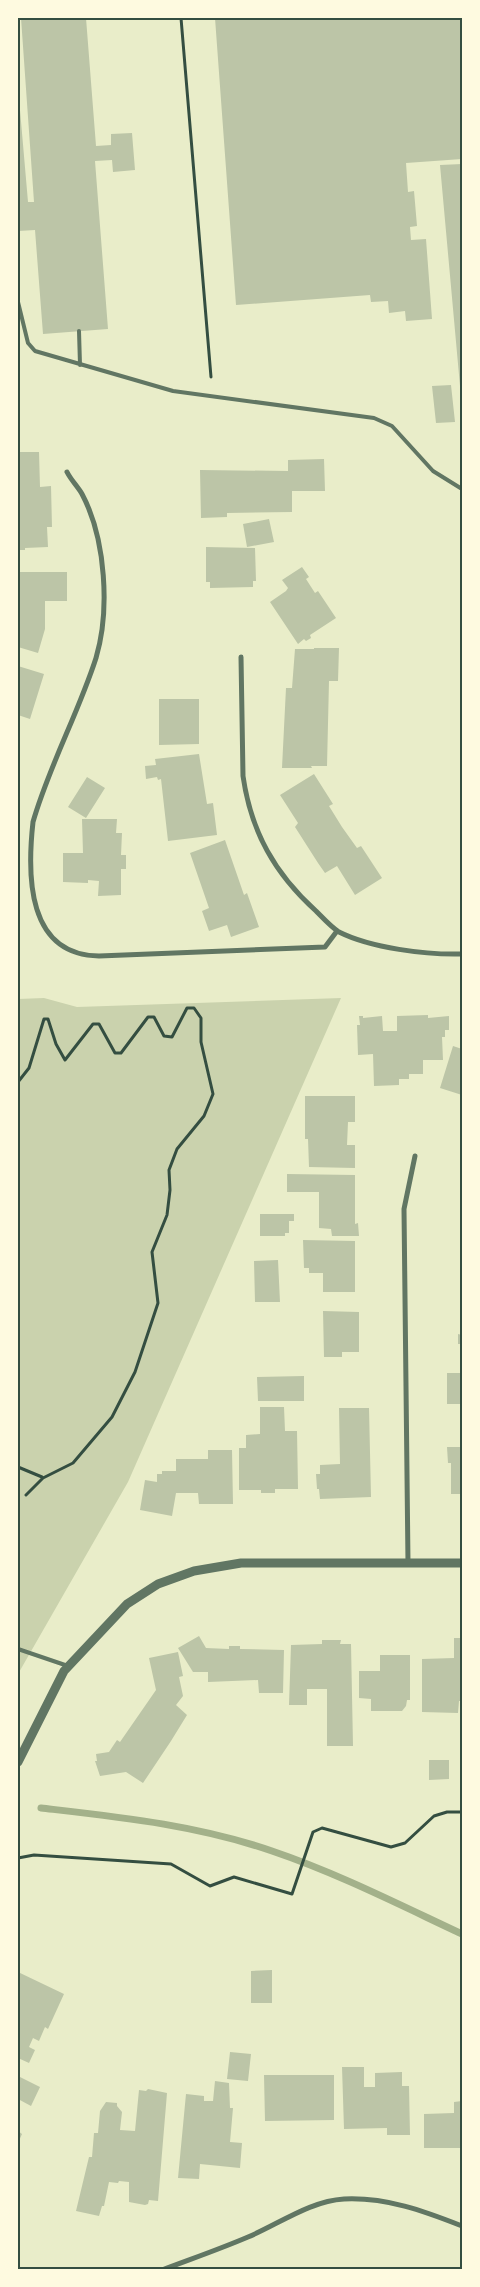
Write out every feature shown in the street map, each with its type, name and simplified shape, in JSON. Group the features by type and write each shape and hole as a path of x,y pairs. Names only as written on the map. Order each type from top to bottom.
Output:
{"street":[{"path":"66,472 82,495 95,530 102,559 103,620 96,658 33,822 30,851 32,885 36,909 46,930 55,942 68,950 94,956 325,947 337,931"},
{"path":"241,657 243,776 245,792 255,823 272,860 283,878 297,894 337,931 363,942 385,948 462,954"},
{"path":"408,1564 404,1209 415,1156"},
{"path":"18,1762 64,1671 127,1604 158,1584 194,1571 240,1564 462,1563"},
{"path":"162,2270 248,2237 315,2206 343,2199 371,2200 410,2206 462,2226"}],"lane":[{"path":"18,302 28,343 36,351 173,391 374,418 392,426 433,471 462,489"},
{"path":"79,331 80,365"},
{"path":"18,1649 68,1666"}],"path":[{"path":"181,18 211,377"},
{"path":"18,1082 28,1068 44,1020 48,1019 56,1044 65,1060 93,1024 99,1024 115,1053 121,1053 148,1017 154,1017 164,1036 172,1037 187,1008 194,1008 200,1018 201,1042 213,1094 204,1116 177,1149 169,1170 170,1190 167,1215 152,1252 158,1303 134,1372 112,1417 73,1463 43,1478 26,1495"},
{"path":"18,1468 43,1478"},
{"path":"18,1858 34,1855 171,1864 210,1886 234,1878 292,1894 313,1832 322,1828 391,1847 405,1842 434,1816 447,1812 462,1812"}],"green space":[{"path":"44,998 77,1007 341,998 128,1482 18,1674 18,999"}],"building":[{"path":"21,18 86,18 96,146 111,145 111,134 132,133 135,170 113,172 112,160 95,161 108,329 43,334 35,230 18,231 18,87 28,202 34,202"},
{"path":"215,18 462,18 462,159 406,163 408,192 414,191 417,226 410,227 411,240 426,239 432,319 406,321 405,311 389,313 388,301 371,302 370,295 236,305"},
{"path":"462,164 462,397 461,397 440,165"},
{"path":"451,385 455,422 436,423 432,386"},
{"path":"18,452 39,452 40,487 51,486 52,527 47,527 48,547 18,550"},
{"path":"324,459 325,491 292,491 292,512 227,513 227,517 201,518 200,470 288,471 288,460"},
{"path":"269,519 274,542 247,547 243,524"},
{"path":"206,547 255,548 256,581 253,581 253,587 210,588 210,582 206,582"},
{"path":"302,567 309,577 306,579 315,593 318,591 336,618 310,635 311,638 306,641 304,639 298,644 270,602 288,588 282,580"},
{"path":"18,572 67,572 67,601 45,601 45,629 38,653 18,647"},
{"path":"339,648 338,681 329,681 327,766 282,768 286,688 292,688 295,649"},
{"path":"18,666 44,674 30,719 18,715"},
{"path":"159,699 199,699 199,744 159,745"},
{"path":"199,754 207,804 213,803 217,835 168,841 161,779 158,780 157,777 146,779 145,766 156,765 155,759"},
{"path":"314,774 333,804 329,806 342,827 357,848 361,846 382,878 355,895 337,866 325,873 295,827 298,823 280,795"},
{"path":"87,777 105,788 86,818 68,807"},
{"path":"82,819 117,819 116,833 122,833 121,855 126,855 126,869 121,869 121,895 98,896 99,881 88,880 88,883 63,882 63,853 83,853"},
{"path":"225,840 244,895 247,893 259,927 231,937 227,925 209,931 202,911 209,908 190,853"},
{"path":"428,1015 428,1018 449,1016 449,1030 445,1030 445,1037 442,1037 443,1060 423,1060 423,1074 409,1074 409,1079 399,1079 399,1085 374,1086 373,1054 358,1055 357,1025 360,1025 359,1016 363,1016 363,1018 382,1016 383,1031 397,1031 397,1016"},
{"path":"453,1046 462,1049 462,1095 440,1088"},
{"path":"305,1096 355,1096 355,1122 348,1122 347,1145 355,1145 355,1168 309,1167 308,1139 305,1139"},
{"path":"287,1174 355,1175 355,1224 358,1223 359,1236 332,1236 331,1229 319,1228 319,1192 287,1192"},
{"path":"260,1214 294,1214 294,1221 289,1221 289,1233 285,1233 285,1236 260,1236"},
{"path":"303,1240 355,1241 355,1292 323,1292 323,1273 309,1273 309,1268 304,1268"},
{"path":"278,1260 280,1302 255,1302 254,1261"},
{"path":"323,1311 359,1312 359,1352 342,1352 342,1357 324,1357"},
{"path":"458,1334 462,1335 462,1344 458,1344"},
{"path":"447,1373 462,1373 462,1404 447,1404"},
{"path":"304,1376 304,1401 258,1401 257,1377"},
{"path":"260,1407 284,1407 285,1431 297,1431 298,1489 275,1489 275,1493 261,1493 261,1490 239,1490 239,1448 246,1448 246,1435 260,1434"},
{"path":"339,1408 369,1408 371,1497 320,1499 316,1474 320,1474 320,1465 340,1464"},
{"path":"447,1447 462,1447 461,1494 451,1494 451,1463 448,1463"},
{"path":"208,1450 232,1450 233,1504 199,1504 198,1493 176,1493 172,1516 140,1510 145,1480 157,1482 157,1474 162,1474 162,1471 176,1471 176,1459 208,1459"},
{"path":"199,1636 206,1648 229,1649 229,1646 240,1646 240,1649 284,1650 283,1693 259,1693 258,1680 208,1682 208,1672 193,1672 178,1648"},
{"path":"454,1638 462,1638 462,1701 459,1701 458,1713 422,1712 422,1659 454,1658"},
{"path":"322,1640 341,1640 340,1644 351,1644 353,1746 327,1746 327,1689 307,1689 307,1705 289,1705 291,1645 322,1644"},
{"path":"178,1652 183,1676 179,1677 183,1696 176,1705 187,1715 171,1741 143,1783 126,1772 100,1776 95,1761 97,1761 96,1754 109,1752 117,1740 120,1742 156,1690 149,1658"},
{"path":"380,1655 410,1655 410,1700 407,1700 406,1706 402,1711 371,1711 371,1699 359,1698 359,1671 380,1671"},
{"path":"429,1760 449,1760 449,1779 429,1780"},
{"path":"272,1970 272,2003 251,2003 251,1971"},
{"path":"18,1972 64,1994 48,2029 45,2027 39,2041 33,2038 29,2047 35,2050 29,2063 18,2058"},
{"path":"230,2052 251,2054 248,2081 227,2079"},
{"path":"342,2067 364,2067 364,2087 375,2087 375,2073 402,2072 402,2086 409,2086 410,2135 387,2135 387,2128 344,2129"},
{"path":"264,2075 334,2075 334,2120 265,2121"},
{"path":"18,2076 40,2087 31,2106 18,2099"},
{"path":"215,2081 229,2083 230,2108 233,2108 230,2142 242,2143 240,2168 200,2164 199,2179 178,2178 186,2094 204,2096 204,2101 213,2101"},
{"path":"148,2089 167,2093 158,2201 149,2200 148,2204 145,2205 129,2202 129,2182 109,2182 104,2206 102,2206 99,2216 76,2211 89,2157 92,2157 94,2133 98,2133 100,2111 106,2102 117,2103 122,2112 120,2130 135,2131 139,2090 146,2091"},
{"path":"462,2101 461,2148 424,2148 424,2114 454,2113 454,2102"},
{"path":"18,2131 22,2134 18,2143"}],"waterway":[{"path":"41,1808 158,1823 244,1842 320,1869 462,1934"}]}
